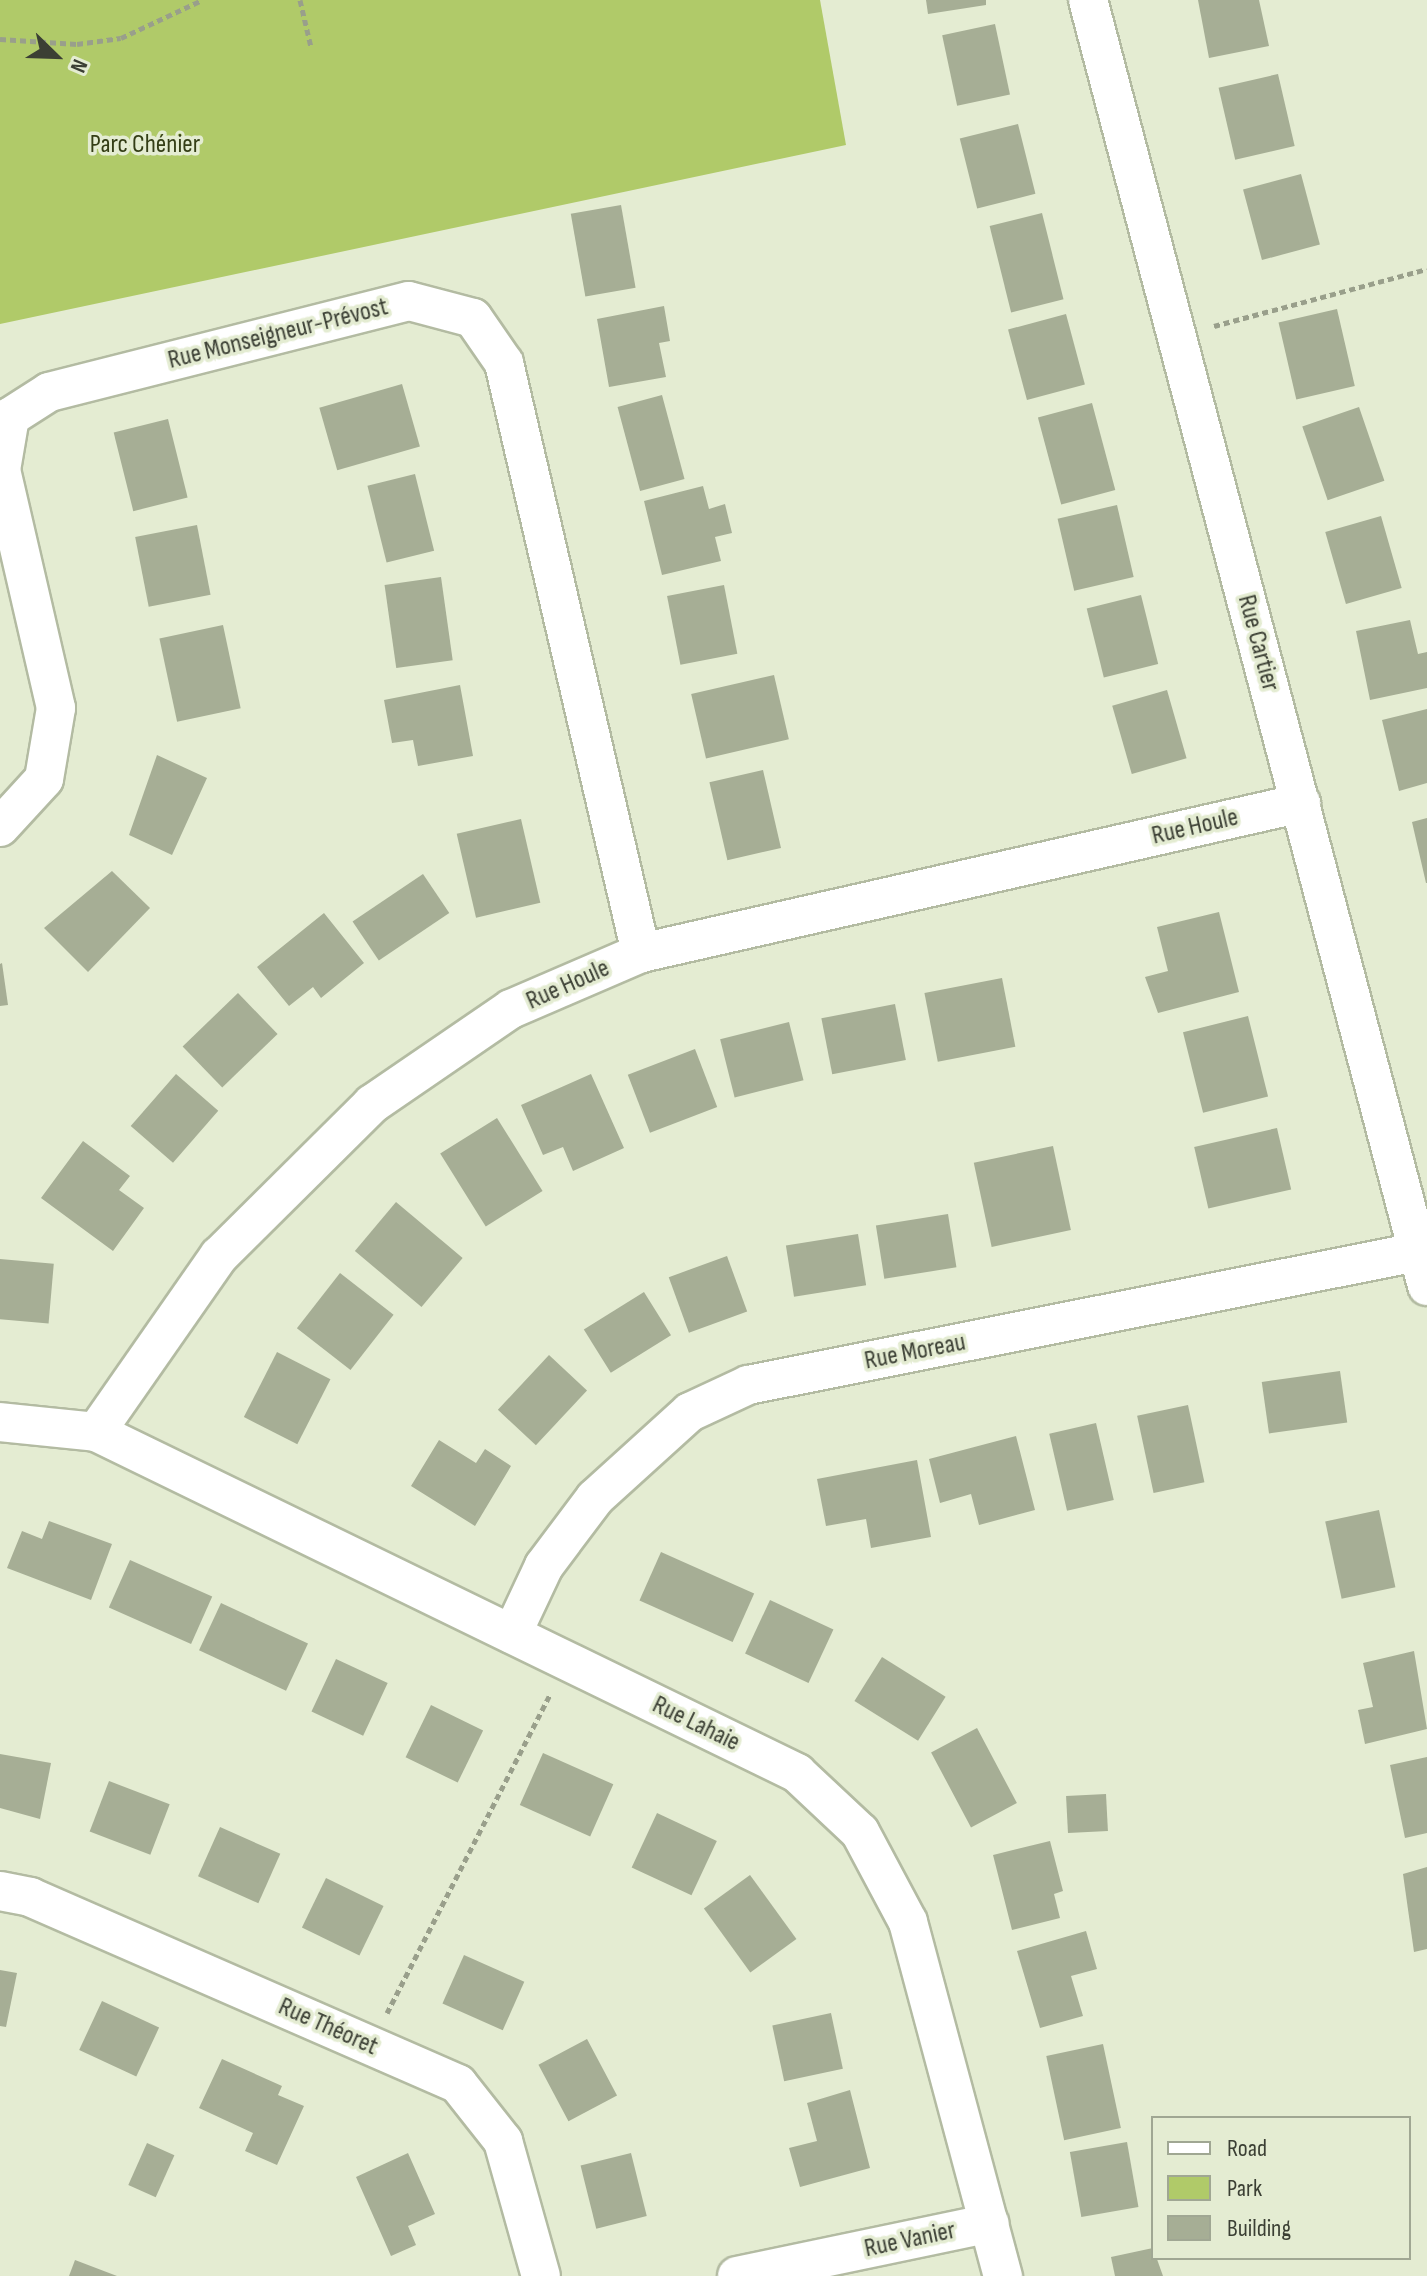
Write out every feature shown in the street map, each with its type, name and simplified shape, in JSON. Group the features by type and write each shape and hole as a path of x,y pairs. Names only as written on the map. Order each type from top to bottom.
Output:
{"street":[{"name":"Rue Cartier","path":"1088,0 1175,337 1424,1263"},
{"name":"Rue Monseigneur-Prévost","path":"0,827 44,779 56,708 1,470 10,417 49,392 409,301 473,318 504,363 641,953"},
{"name":"Rue Houle","path":"96,1432 219,1256 372,1104 511,1009 641,953 1301,803"},
{"name":"Rue Moreau","path":"512,1634 544,1566 595,1498 690,1412 748,1385 1424,1263"},
{"path":"0,1422 96,1432"},
{"name":"Rue Lahaie","path":"96,1432 797,1773 860,1832 908,1922 1003,2276"},
{"name":"Rue Théoret","path":"0,1891 30,1897 458,2084 503,2141 541,2276"},
{"name":"Rue Vanier","path":"737,2276 990,2223"}],"path":[{"path":"0,39 77,44 121,38 202,0"},
{"path":"300,0 311,47"},
{"path":"1175,337 1427,269"},
{"path":"370,2046 566,1661"}],"green space":[{"name":"Parc Chénier","path":"0,0 820,0 846,145 0,324"}],"building":[{"path":"926,0 986,0 986,5 928,14"},
{"path":"1198,0 1259,0 1269,46 1209,58"},
{"path":"995,24 1010,94 957,106 942,35"},
{"path":"1278,74 1295,146 1235,160 1219,88"},
{"path":"1018,124 1035,194 977,208 960,139"},
{"path":"1301,174 1320,245 1262,260 1243,190"},
{"path":"621,205 636,288 585,297 571,214"},
{"path":"1042,213 1064,299 1011,312 990,226"},
{"path":"664,306 670,341 659,343 666,377 609,387 597,319"},
{"path":"1337,309 1355,386 1296,399 1279,322"},
{"path":"1066,314 1085,385 1027,400 1008,330"},
{"path":"402,384 420,446 337,470 319,408"},
{"path":"662,395 685,479 640,491 618,407"},
{"path":"1092,403 1115,490 1061,504 1038,417"},
{"path":"1359,407 1384,481 1328,500 1302,427"},
{"path":"168,419 188,498 133,511 114,433"},
{"path":"415,474 434,551 387,563 367,486"},
{"path":"703,486 709,509 725,504 732,533 715,537 721,561 662,575 644,501"},
{"path":"1117,505 1134,577 1074,591 1058,519"},
{"path":"1381,516 1402,588 1346,604 1325,532"},
{"path":"197,525 211,595 149,607 135,537"},
{"path":"441,577 453,660 396,668 385,585"},
{"path":"724,585 737,654 680,665 667,596"},
{"path":"1141,595 1158,664 1104,677 1087,609"},
{"path":"1410,620 1418,654 1427,652 1427,688 1370,700 1356,631"},
{"path":"223,625 241,708 177,722 159,639"},
{"path":"774,675 789,739 706,758 691,694"},
{"path":"460,685 473,756 418,766 413,740 392,743 384,700"},
{"path":"1167,690 1187,758 1132,774 1112,706"},
{"path":"1427,709 1427,783 1399,791 1382,720"},
{"path":"157,755 207,778 172,855 129,835"},
{"path":"763,770 781,848 727,860 709,782"},
{"path":"1427,818 1427,883 1426,883 1412,822"},
{"path":"521,819 540,903 476,918 457,834"},
{"path":"112,871 150,908 88,972 44,928"},
{"path":"423,874 449,913 379,960 353,922"},
{"path":"1219,912 1239,992 1158,1013 1145,977 1168,971 1157,927"},
{"path":"324,913 364,963 321,998 313,987 289,1006 257,967"},
{"path":"0,964 8,1005 0,1006"},
{"path":"1002,978 1015,1047 938,1062 924,993"},
{"path":"238,993 278,1034 222,1087 183,1046"},
{"path":"895,1004 906,1060 832,1074 821,1018"},
{"path":"1248,1016 1268,1097 1203,1113 1183,1032"},
{"path":"789,1022 804,1080 735,1097 720,1039"},
{"path":"695,1049 717,1107 650,1133 628,1075"},
{"path":"176,1074 218,1111 173,1163 131,1126"},
{"path":"591,1074 624,1148 573,1171 563,1147 543,1155 521,1105"},
{"path":"497,1118 543,1191 486,1226 440,1154"},
{"path":"1277,1128 1291,1189 1208,1209 1194,1147"},
{"path":"83,1141 130,1176 119,1190 144,1208 113,1251 41,1198"},
{"path":"1053,1146 1071,1230 992,1247 974,1163"},
{"path":"396,1202 463,1258 422,1307 355,1251"},
{"path":"948,1214 956,1267 884,1279 876,1225"},
{"path":"858,1234 866,1285 794,1297 786,1245"},
{"path":"727,1256 747,1311 689,1333 669,1277"},
{"path":"0,1259 54,1264 49,1323 0,1319"},
{"path":"340,1273 394,1315 350,1370 297,1328"},
{"path":"644,1292 671,1335 611,1373 584,1330"},
{"path":"277,1352 330,1379 297,1444 244,1417"},
{"path":"549,1355 587,1390 536,1445 498,1410"},
{"path":"1340,1371 1347,1422 1269,1433 1262,1382"},
{"path":"1188,1405 1204,1482 1154,1493 1137,1416"},
{"path":"1096,1423 1114,1500 1067,1511 1049,1434"},
{"path":"1016,1436 1035,1510 979,1525 971,1494 940,1503 929,1459"},
{"path":"439,1440 476,1463 485,1449 511,1466 475,1526 411,1486"},
{"path":"917,1460 931,1537 871,1548 866,1519 826,1526 817,1479"},
{"path":"1379,1510 1395,1587 1342,1599 1325,1521"},
{"path":"49,1521 112,1544 91,1600 7,1568 22,1531 42,1539"},
{"path":"661,1552 754,1593 733,1642 639,1600"},
{"path":"130,1560 212,1597 191,1644 109,1608"},
{"path":"770,1600 833,1630 809,1683 745,1653"},
{"path":"221,1603 308,1644 286,1691 199,1650"},
{"path":"1414,1651 1427,1729 1365,1744 1358,1710 1373,1707 1363,1663"},
{"path":"882,1657 946,1697 918,1741 854,1701"},
{"path":"336,1659 388,1683 363,1736 311,1712"},
{"path":"431,1705 483,1730 458,1783 406,1757"},
{"path":"977,1728 1017,1803 971,1827 931,1752"},
{"path":"543,1753 613,1784 590,1836 520,1805"},
{"path":"0,1754 51,1763 40,1819 0,1808"},
{"path":"1427,1757 1427,1833 1405,1838 1390,1765"},
{"path":"109,1781 170,1804 150,1855 90,1831"},
{"path":"1106,1794 1108,1831 1068,1833 1066,1796"},
{"path":"657,1813 717,1841 691,1895 632,1867"},
{"path":"220,1827 280,1854 258,1903 198,1876"},
{"path":"1050,1841 1063,1891 1054,1894 1060,1918 1012,1930 993,1855"},
{"path":"1427,1867 1427,1949 1414,1952 1403,1874"},
{"path":"750,1875 796,1939 750,1972 704,1909"},
{"path":"326,1878 384,1906 359,1955 302,1927"},
{"path":"1086,1931 1097,1969 1071,1976 1083,2016 1040,2028 1017,1951"},
{"path":"464,1955 524,1982 503,2030 442,2003"},
{"path":"0,1970 17,1973 6,2027 0,2026"},
{"path":"102,2001 159,2028 136,2077 79,2050"},
{"path":"831,2013 843,2069 784,2081 772,2025"},
{"path":"587,2039 617,2096 568,2121 538,2065"},
{"path":"1103,2044 1121,2128 1064,2140 1046,2056"},
{"path":"222,2059 282,2086 278,2095 304,2106 277,2165 245,2151 253,2133 199,2108"},
{"path":"850,2090 870,2168 800,2187 789,2148 817,2141 807,2103"},
{"path":"1127,2142 1138,2207 1081,2217 1070,2152"},
{"path":"147,2143 174,2155 156,2197 128,2185"},
{"path":"408,2153 435,2214 408,2226 416,2245 391,2256 356,2177"},
{"path":"631,2153 647,2216 596,2229 581,2166"},
{"path":"1151,2248 1151,2260 1157,2260 1163,2276 1115,2276 1111,2257"},
{"path":"75,2260 117,2276 69,2276"}]}
